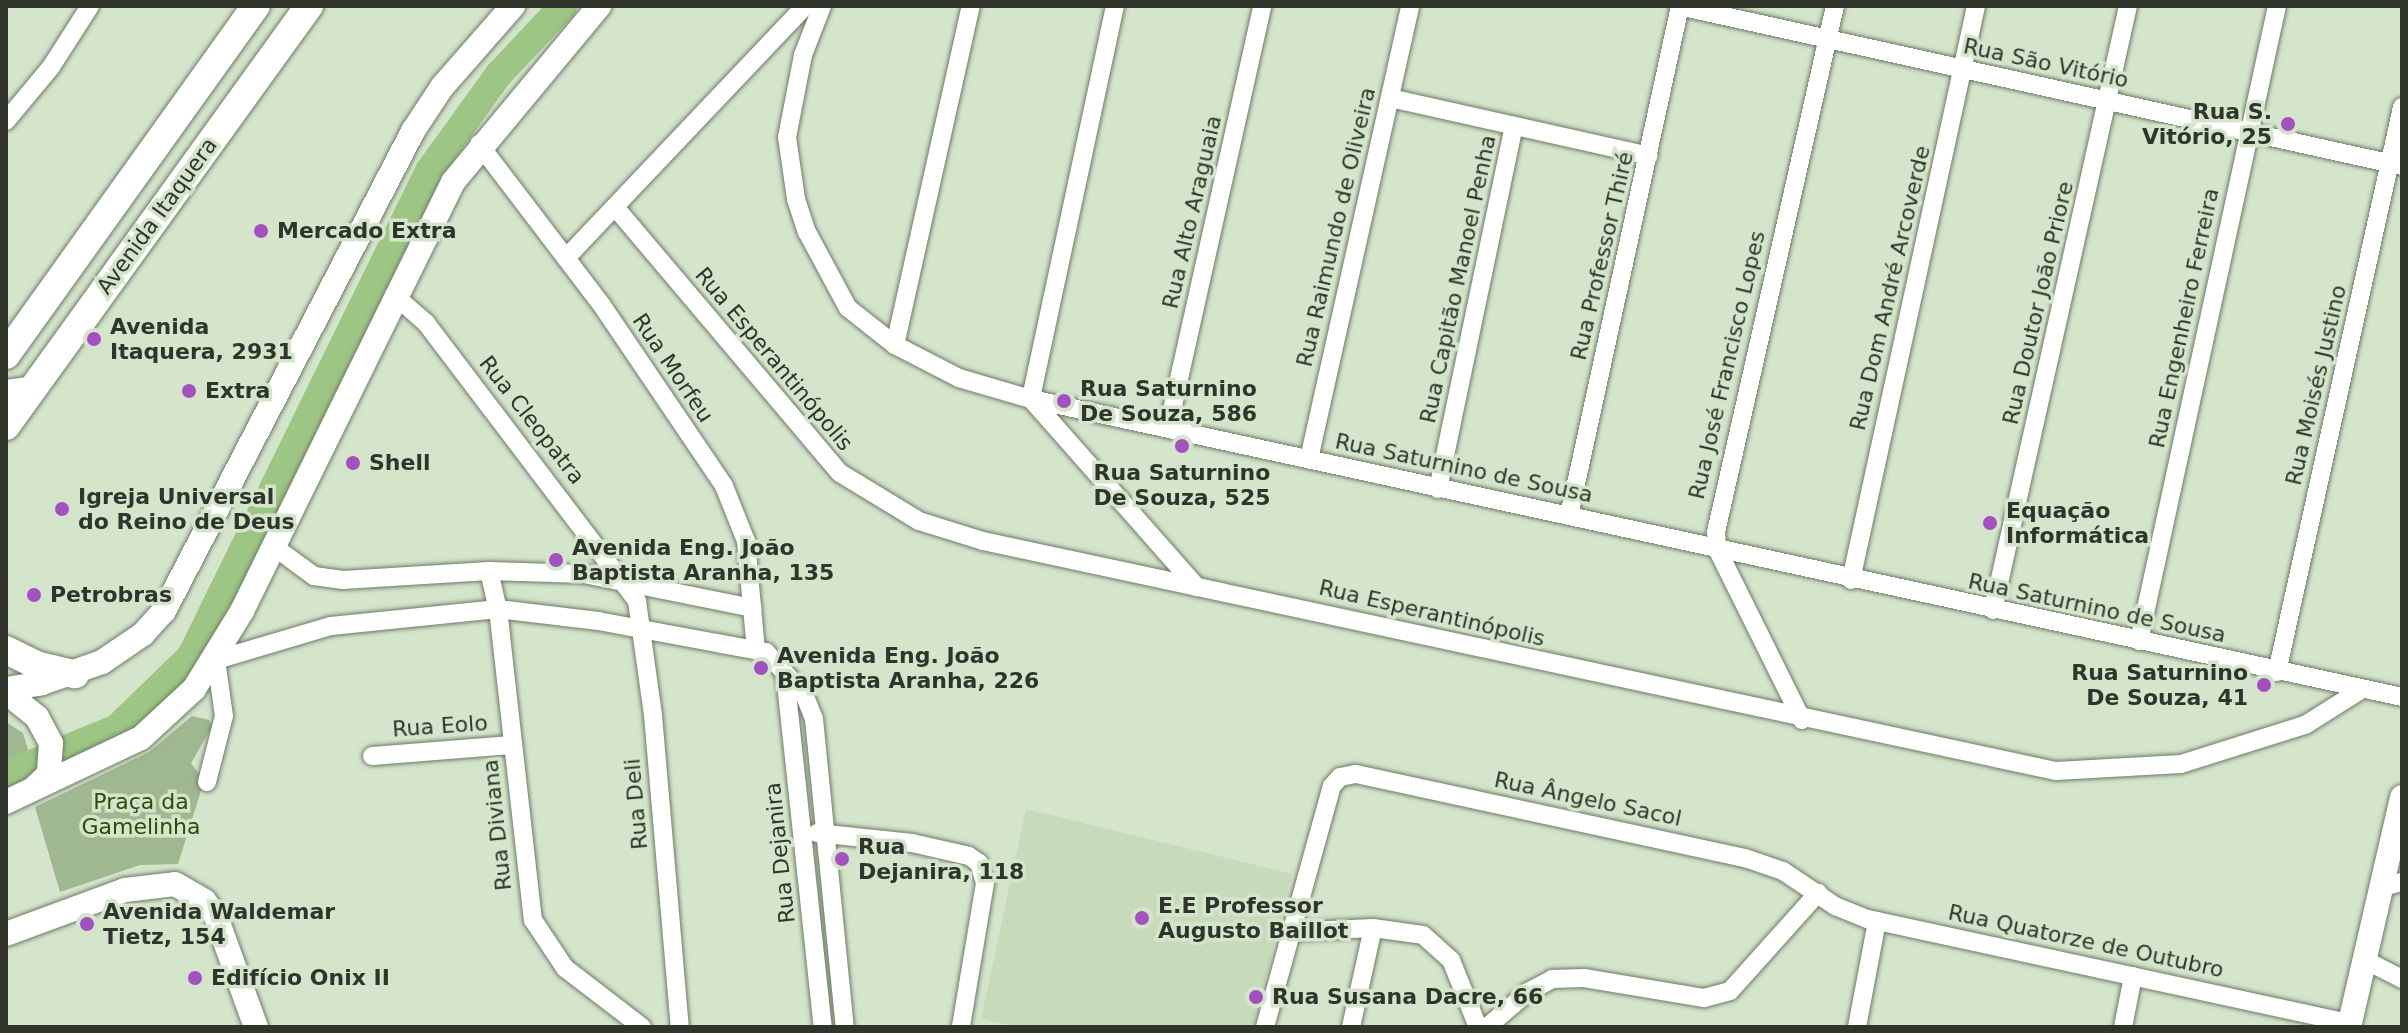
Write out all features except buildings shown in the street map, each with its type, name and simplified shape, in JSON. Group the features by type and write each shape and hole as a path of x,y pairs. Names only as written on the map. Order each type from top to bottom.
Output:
{"main road":[{"name":"Avenida Itaquera","path":"6,355 256,6"},
{"name":"Avenida Itaquera","path":"6,426 20,390 309,6"},
{"path":"6,691 75,674 123,651 164,611 413,131 442,87 513,6"},
{"path":"16,798 141,738 177,710 216,660 394,295 453,182 479,144 599,6"},
{"path":"6,650 39,666 75,674"},
{"path":"6,691 37,717 51,743 49,774 16,798"},
{"path":"2349,1025 2363,959 2391,885 2402,797"},
{"path":"6,934 125,890 175,884 215,914 256,1027"}],"street":[{"path":"6,121 51,67 90,6"},
{"path":"566,258 805,6"},
{"name":"Rua Saturnino de Sousa","path":"822,6 803,55 787,137 796,199 819,261 848,308 895,345 959,378 1031,399 1438,489 2359,691 2402,697"},
{"path":"895,345 971,6"},
{"path":"1115,6 1031,399 1197,587"},
{"name":"Rua Alto Araguaia","path":"1168,428 1262,6"},
{"name":"Rua Raimundo de Oliveira","path":"1309,459 1410,6"},
{"name":"Rua São Vitório","path":"1680,6 2396,165"},
{"name":"Rua Professor Thiré","path":"1569,516 1680,6"},
{"name":"Rua José Francisco Lopes","path":"1717,549 1720,501 1835,6"},
{"name":"Rua Dom André Arcoverde","path":"1851,580 1976,6"},
{"name":"Rua Doutor João Priore","path":"1993,610 2128,6"},
{"name":"Rua Engenheiro Ferreira","path":"2139,641 2277,6"},
{"path":"1390,98 1649,156"},
{"name":"Rua Moisés Justino","path":"2277,672 2396,165 2402,107"},
{"name":"Rua Capitão Manoel Penha","path":"1438,489 1514,126"},
{"name":"Rua Morfeu","path":"479,144 566,258 724,486 746,541 756,650"},
{"name":"Rua Esperantinópolis","path":"615,207 810,443 878,500 919,521 983,541 2026,766 2096,773 2181,764 2305,725 2359,691"},
{"name":"Rua Cleopatra","path":"394,295 426,323 625,583"},
{"path":"273,546 314,576 343,580 489,571 584,574 753,608"},
{"path":"1717,549 1802,720"},
{"name":"Rua Diviana","path":"489,571 498,609 533,920 565,968 642,1027"},
{"name":"Rua Deli","path":"625,583 637,601 644,630 680,1027"},
{"path":"207,782 224,716 216,660 331,626 498,609 644,630 756,650 775,657 785,674 804,694 814,719 845,1027"},
{"name":"Rua Dejanira","path":"785,674 823,1027"},
{"name":"Rua Eolo","path":"372,756 512,745"},
{"name":"Rua Ângelo Sacol","path":"1289,932 1332,786 1342,776 1356,774 1745,858 1783,871 1818,893"},
{"path":"802,836 826,832 912,843 969,856 979,863 985,883 961,1027"},
{"path":"1487,1027 1552,979 1584,978 1704,998 1730,991 1818,893"},
{"name":"Rua Quatorze de Outubro","path":"1818,893 1848,913 1877,921 2349,1025"},
{"path":"1857,1027 1877,921"},
{"path":"1351,1027 1373,928"},
{"path":"1265,1027 1289,932 1373,928 1407,930 1437,945 1461,979 1478,1027"},
{"path":"2363,959 2402,979"},
{"path":"2123,1027 2133,976"}],"shaded area":[{"name":"E.E Professor Augusto Baillot","path":"1026,809 1292,874 1253,1027 1016,1027 981,1019"}],"green space":[{"name":"Praça da Gamelinha","path":"192,716 209,720 212,727 191,763 204,781 178,864 140,865 60,892 35,807 149,752"},
{"path":"6,722 23,733 29,753 27,765 6,774"}],"waterway":[{"path":"61,751 117,728 191,656 429,171 499,74 563,6"},
{"path":"6,775 43,759"}],"place":[{"name":"Rua S. Vitório, 25","path":"2288,124"},
{"name":"Mercado Extra","path":"261,231"},
{"name":"Avenida Itaquera, 2931","path":"94,339"},
{"name":"Extra","path":"189,391"},
{"name":"Rua Saturnino De Souza, 586","path":"1064,401"},
{"name":"Rua Saturnino De Souza, 525","path":"1182,446"},
{"name":"Shell","path":"353,463"},
{"name":"Igreja Universal do Reino de Deus","path":"62,509"},
{"name":"Equação Informática","path":"1990,523"},
{"name":"Avenida Eng. João Baptista Aranha, 135","path":"556,560"},
{"name":"Petrobras","path":"34,595"},
{"name":"Avenida Eng. João Baptista Aranha, 226","path":"761,668"},
{"name":"Rua Saturnino De Souza, 41","path":"2264,685"},
{"name":"Rua Dejanira, 118","path":"842,859"},
{"name":"E.E Professor Augusto Baillot","path":"1142,918"},
{"name":"Avenida Waldemar Tietz, 154","path":"87,924"},
{"name":"Edifício Onix II","path":"195,978"},
{"name":"Rua Susana Dacre, 66","path":"1256,997"}]}
